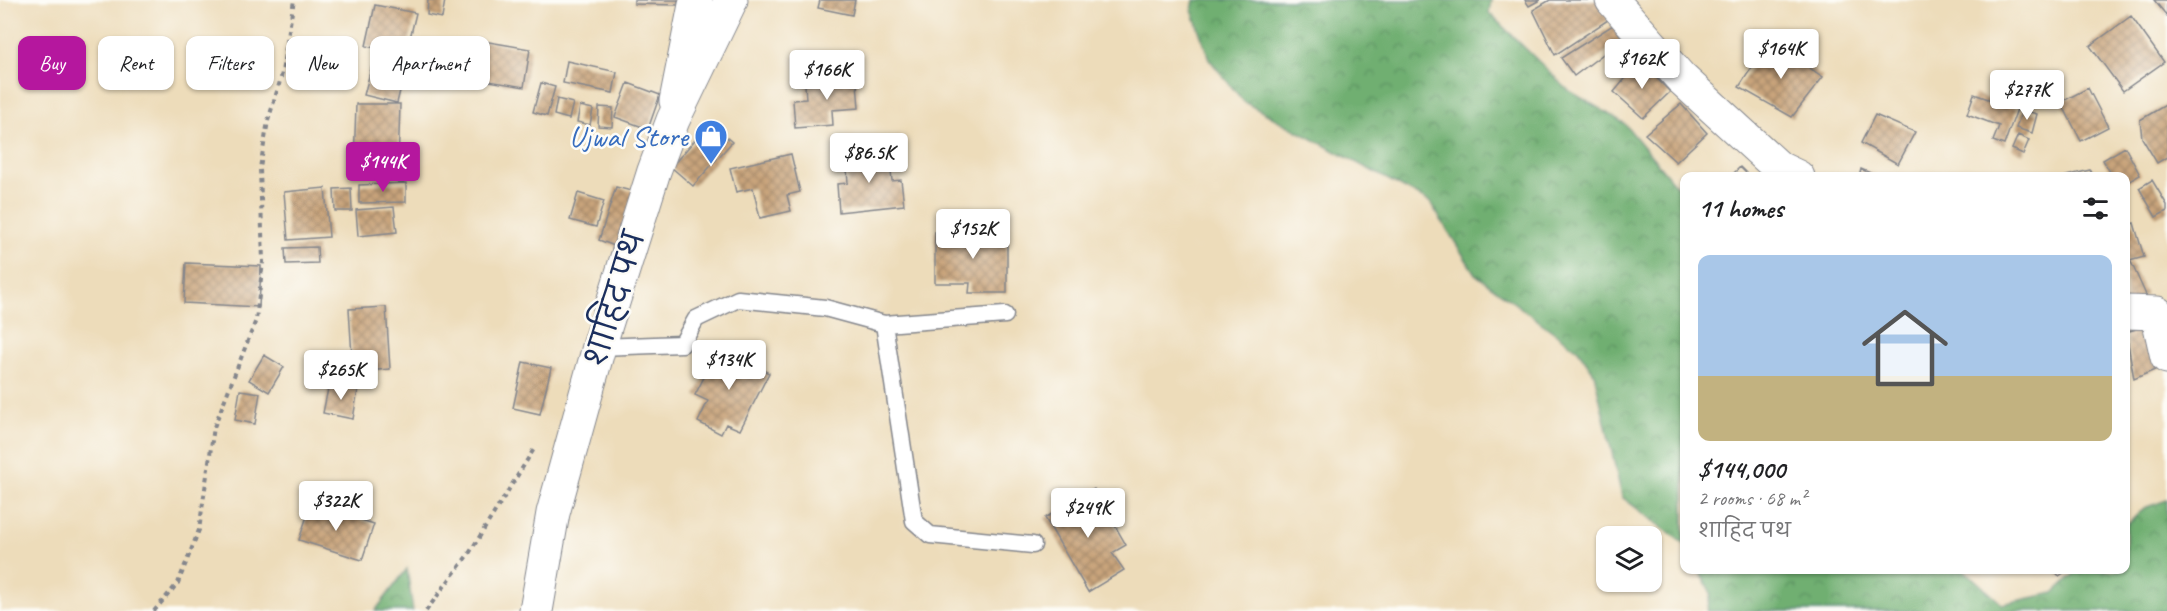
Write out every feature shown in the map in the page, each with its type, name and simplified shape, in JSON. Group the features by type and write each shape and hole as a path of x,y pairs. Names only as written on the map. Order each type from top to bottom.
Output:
{"street":[{"path":"673,120 696,0"},
{"name":"शाहिद पथ","path":"536,611 552,513 599,347 654,171 673,120 731,0"},
{"path":"1612,0 1681,78 1779,168 1787,172"},
{"path":"2130,312 2157,313 2167,357"}],"lane":[{"path":"599,347 682,344 696,319 738,298 825,308 884,324 1005,315"},
{"path":"884,324 914,520 930,535 1033,545"}],"path":[{"path":"154,611 178,582 199,530 214,426 256,320 262,262 260,168 268,122 281,78 294,0"},
{"path":"426,611 470,552 537,444"}],"green space":[{"path":"1194,0 1491,0 1489,13 1568,90 1624,123 1680,190 1680,541 1622,497 1594,373 1578,350 1475,274 1430,202 1244,102 1209,59 1192,10"},
{"path":"2167,500 2167,611 1707,611 1711,593 1701,574 1968,574 2002,604 2054,593 2074,574 2130,574 2130,522 2144,508"},
{"path":"407,569 413,611 375,611"}],"building":[{"path":"428,0 445,0 442,18 427,15"},
{"path":"634,0 678,0 678,5 634,4"},
{"path":"820,0 855,0 852,15 818,8"},
{"path":"1525,0 1540,0 1529,6"},
{"path":"1550,0 1598,0 1611,18 1555,55 1533,10"},
{"path":"2154,0 2167,0 2167,16"},
{"path":"375,5 416,13 411,36 370,36 370,47 366,46"},
{"path":"2131,16 2164,62 2123,91 2090,46"},
{"path":"1613,25 1623,39 1574,76 1561,58"},
{"path":"1769,41 1823,77 1792,117 1739,87"},
{"path":"490,42 530,49 524,87 490,81"},
{"path":"567,61 617,72 613,93 563,83"},
{"path":"1640,61 1670,92 1643,118 1614,92"},
{"path":"856,70 859,108 832,110 833,125 795,128 793,100 806,99 805,85 837,82 836,71"},
{"path":"370,73 370,90 400,90 397,103 364,95"},
{"path":"541,83 555,87 547,116 533,112"},
{"path":"628,83 660,95 648,129 615,117"},
{"path":"2088,88 2108,127 2081,141 2061,102"},
{"path":"1974,94 2017,109 2004,145 1993,141 1999,126 1967,114"},
{"path":"557,99 573,103 569,119 554,115"},
{"path":"356,104 400,104 398,166 354,164"},
{"path":"1681,104 1707,133 1676,162 1645,134"},
{"path":"2167,104 2167,157 2157,163 2142,138 2140,120"},
{"path":"580,106 593,109 590,125 577,122"},
{"path":"599,107 613,108 612,127 598,126"},
{"path":"2022,110 2037,114 2032,133 2016,128"},
{"path":"1875,115 1915,132 1898,164 1861,143"},
{"path":"710,123 732,142 693,186 671,167"},
{"path":"2018,135 2029,140 2023,154 2012,149"},
{"path":"2125,147 2140,175 2130,181 2130,172 2110,172 2103,160"},
{"path":"889,152 892,181 901,180 904,205 839,212 837,184 848,183 846,156"},
{"path":"791,154 800,192 787,195 791,211 760,218 753,188 736,192 730,168"},
{"path":"1740,167 1745,172 1735,172"},
{"path":"2152,180 2167,205 2167,211 2156,217 2139,188"},
{"path":"406,183 406,202 359,203 359,185"},
{"path":"616,187 635,192 617,247 599,240"},
{"path":"325,188 329,237 288,240 284,192"},
{"path":"351,188 352,211 335,211 334,189"},
{"path":"578,193 604,201 596,227 570,220"},
{"path":"394,207 397,232 358,236 356,210"},
{"path":"2134,223 2144,257 2130,261 2130,224"},
{"path":"935,232 1007,232 1007,293 969,293 970,283 935,283"},
{"path":"317,247 318,263 286,264 285,248"},
{"path":"2130,262 2146,295 2130,302"},
{"path":"186,263 261,266 259,307 184,303"},
{"path":"386,307 390,369 353,372 349,309"},
{"path":"2154,324 2164,366 2134,379 2130,356 2130,331"},
{"path":"719,348 769,373 740,430 726,424 721,434 698,422 708,401 695,395"},
{"path":"264,355 284,367 269,392 249,380"},
{"path":"523,362 551,368 540,414 513,408"},
{"path":"329,384 358,389 353,419 323,413"},
{"path":"240,390 260,393 255,424 235,420"},
{"path":"1094,489 1126,545 1112,553 1124,570 1088,592 1045,518"},
{"path":"311,504 374,524 362,560 299,540"}],"place":[{"name":"Ujwal Store","path":"711,165"}]}
